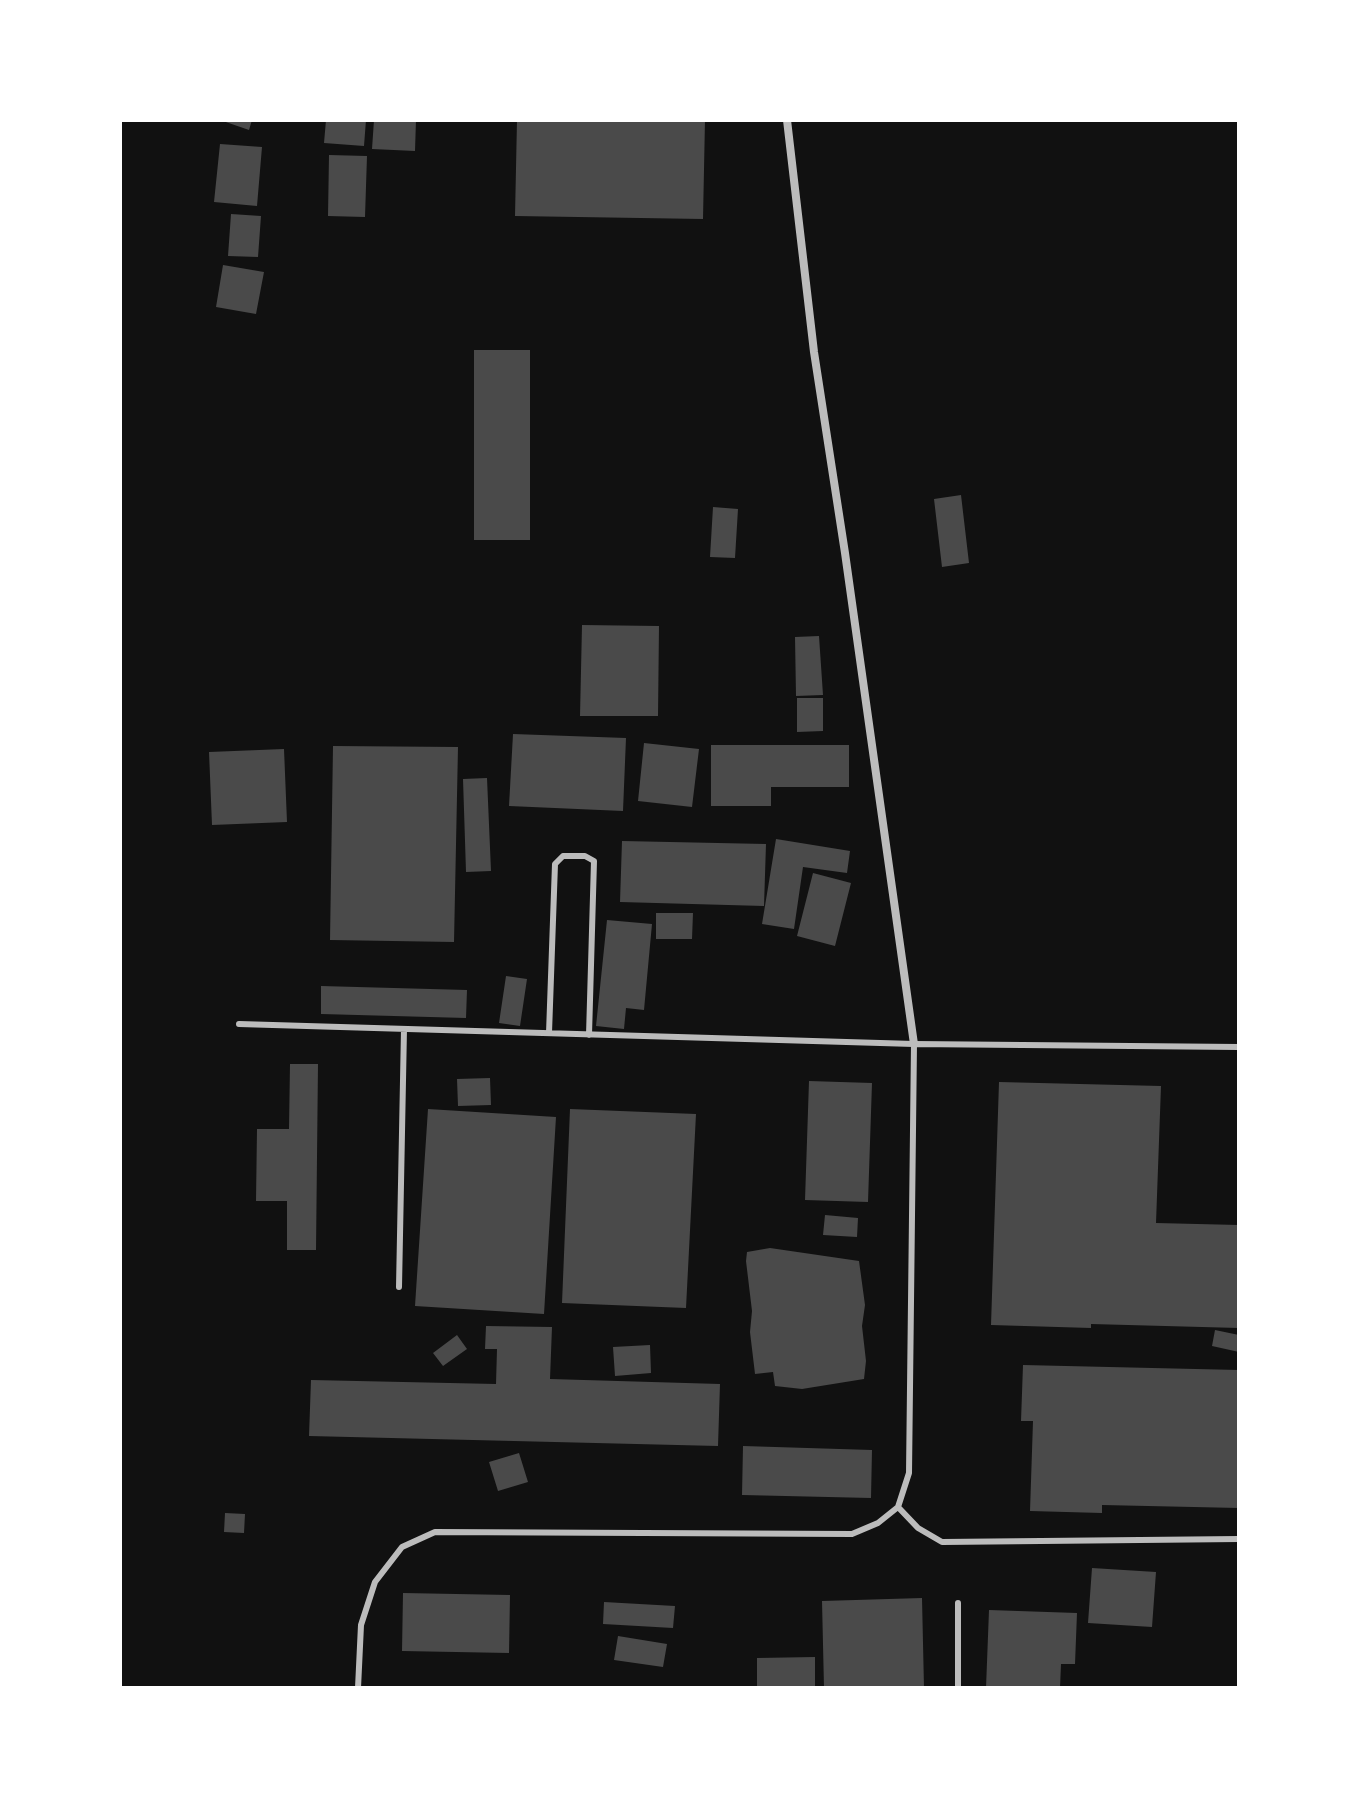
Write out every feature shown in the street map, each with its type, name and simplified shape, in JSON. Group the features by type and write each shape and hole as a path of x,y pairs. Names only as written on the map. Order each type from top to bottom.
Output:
{"street":[{"path":"787,120 814,352 914,1044"}],"lane":[{"path":"549,1033 555,864 563,856 585,856 594,861 589,1035"},
{"path":"239,1024 914,1044 1239,1047"},
{"path":"399,1287 404,1029"},
{"path":"358,1688 361,1625 375,1582 402,1547 435,1532 852,1534 878,1523 898,1507 909,1473 914,1044"},
{"path":"898,1507 918,1528 942,1542 1239,1539"},
{"path":"958,1603 958,1688"}],"building":[{"path":"220,120 252,120 249,130"},
{"path":"326,120 366,120 364,146 324,143"},
{"path":"374,120 416,120 415,151 372,149"},
{"path":"517,120 705,120 703,219 515,216"},
{"path":"220,144 262,147 257,206 214,202"},
{"path":"329,155 367,156 365,217 328,216"},
{"path":"231,214 261,216 258,257 228,256"},
{"path":"223,265 264,272 256,314 216,307"},
{"path":"474,350 530,350 530,540 474,540"},
{"path":"961,495 969,563 942,567 934,499"},
{"path":"713,507 738,509 735,558 710,557"},
{"path":"582,625 659,626 658,716 580,716"},
{"path":"819,636 823,695 796,696 795,637"},
{"path":"797,698 823,698 823,731 797,732"},
{"path":"513,734 626,738 623,811 509,806"},
{"path":"644,743 699,749 692,807 638,801"},
{"path":"711,745 849,745 849,787 771,787 771,806 711,806"},
{"path":"333,746 458,747 454,942 330,940"},
{"path":"284,749 287,822 212,825 209,752"},
{"path":"487,778 491,871 466,872 463,779"},
{"path":"776,839 850,851 847,873 803,867 794,929 762,924"},
{"path":"622,841 766,844 764,906 620,902"},
{"path":"813,873 851,883 835,946 797,936"},
{"path":"656,913 693,913 692,939 656,939"},
{"path":"607,920 652,924 644,1010 626,1008 624,1029 596,1026"},
{"path":"506,976 527,979 520,1026 499,1023"},
{"path":"321,986 467,990 466,1018 321,1014"},
{"path":"290,1064 318,1064 316,1250 287,1250 287,1201 256,1201 257,1129 289,1129"},
{"path":"490,1078 491,1105 458,1106 457,1079"},
{"path":"809,1081 872,1083 868,1202 805,1200"},
{"path":"999,1082 1161,1086 1156,1223 1239,1225 1239,1328 991,1325"},
{"path":"428,1109 556,1117 544,1314 415,1306"},
{"path":"570,1109 696,1114 686,1308 562,1303"},
{"path":"825,1215 858,1218 857,1237 823,1235"},
{"path":"770,1248 859,1261 865,1305 862,1326 866,1361 864,1379 802,1389 775,1386 773,1372 755,1374 747,1252"},
{"path":"486,1326 552,1327 550,1379 720,1384 718,1446 309,1436 311,1380 496,1384 497,1349 485,1349"},
{"path":"1215,1330 1239,1335 1239,1352 1212,1346"},
{"path":"457,1335 467,1349 443,1366 433,1353"},
{"path":"650,1345 651,1373 615,1376 613,1347"},
{"path":"1023,1365 1239,1370 1239,1508 1102,1505 1102,1513 1030,1511 1033,1421 1021,1421"},
{"path":"743,1446 872,1450 871,1498 742,1495"},
{"path":"519,1453 528,1482 498,1491 489,1462"},
{"path":"225,1513 245,1514 244,1533 224,1532"},
{"path":"1092,1568 1156,1572 1152,1627 1088,1623"},
{"path":"403,1593 510,1595 509,1653 402,1651"},
{"path":"922,1598 924,1688 824,1688 822,1601"},
{"path":"604,1602 675,1606 673,1628 603,1624"},
{"path":"989,1610 1077,1613 1075,1664 1061,1664 1060,1688 986,1688"},
{"path":"618,1636 667,1644 663,1667 614,1660"},
{"path":"815,1657 815,1688 757,1688 757,1658"}]}
